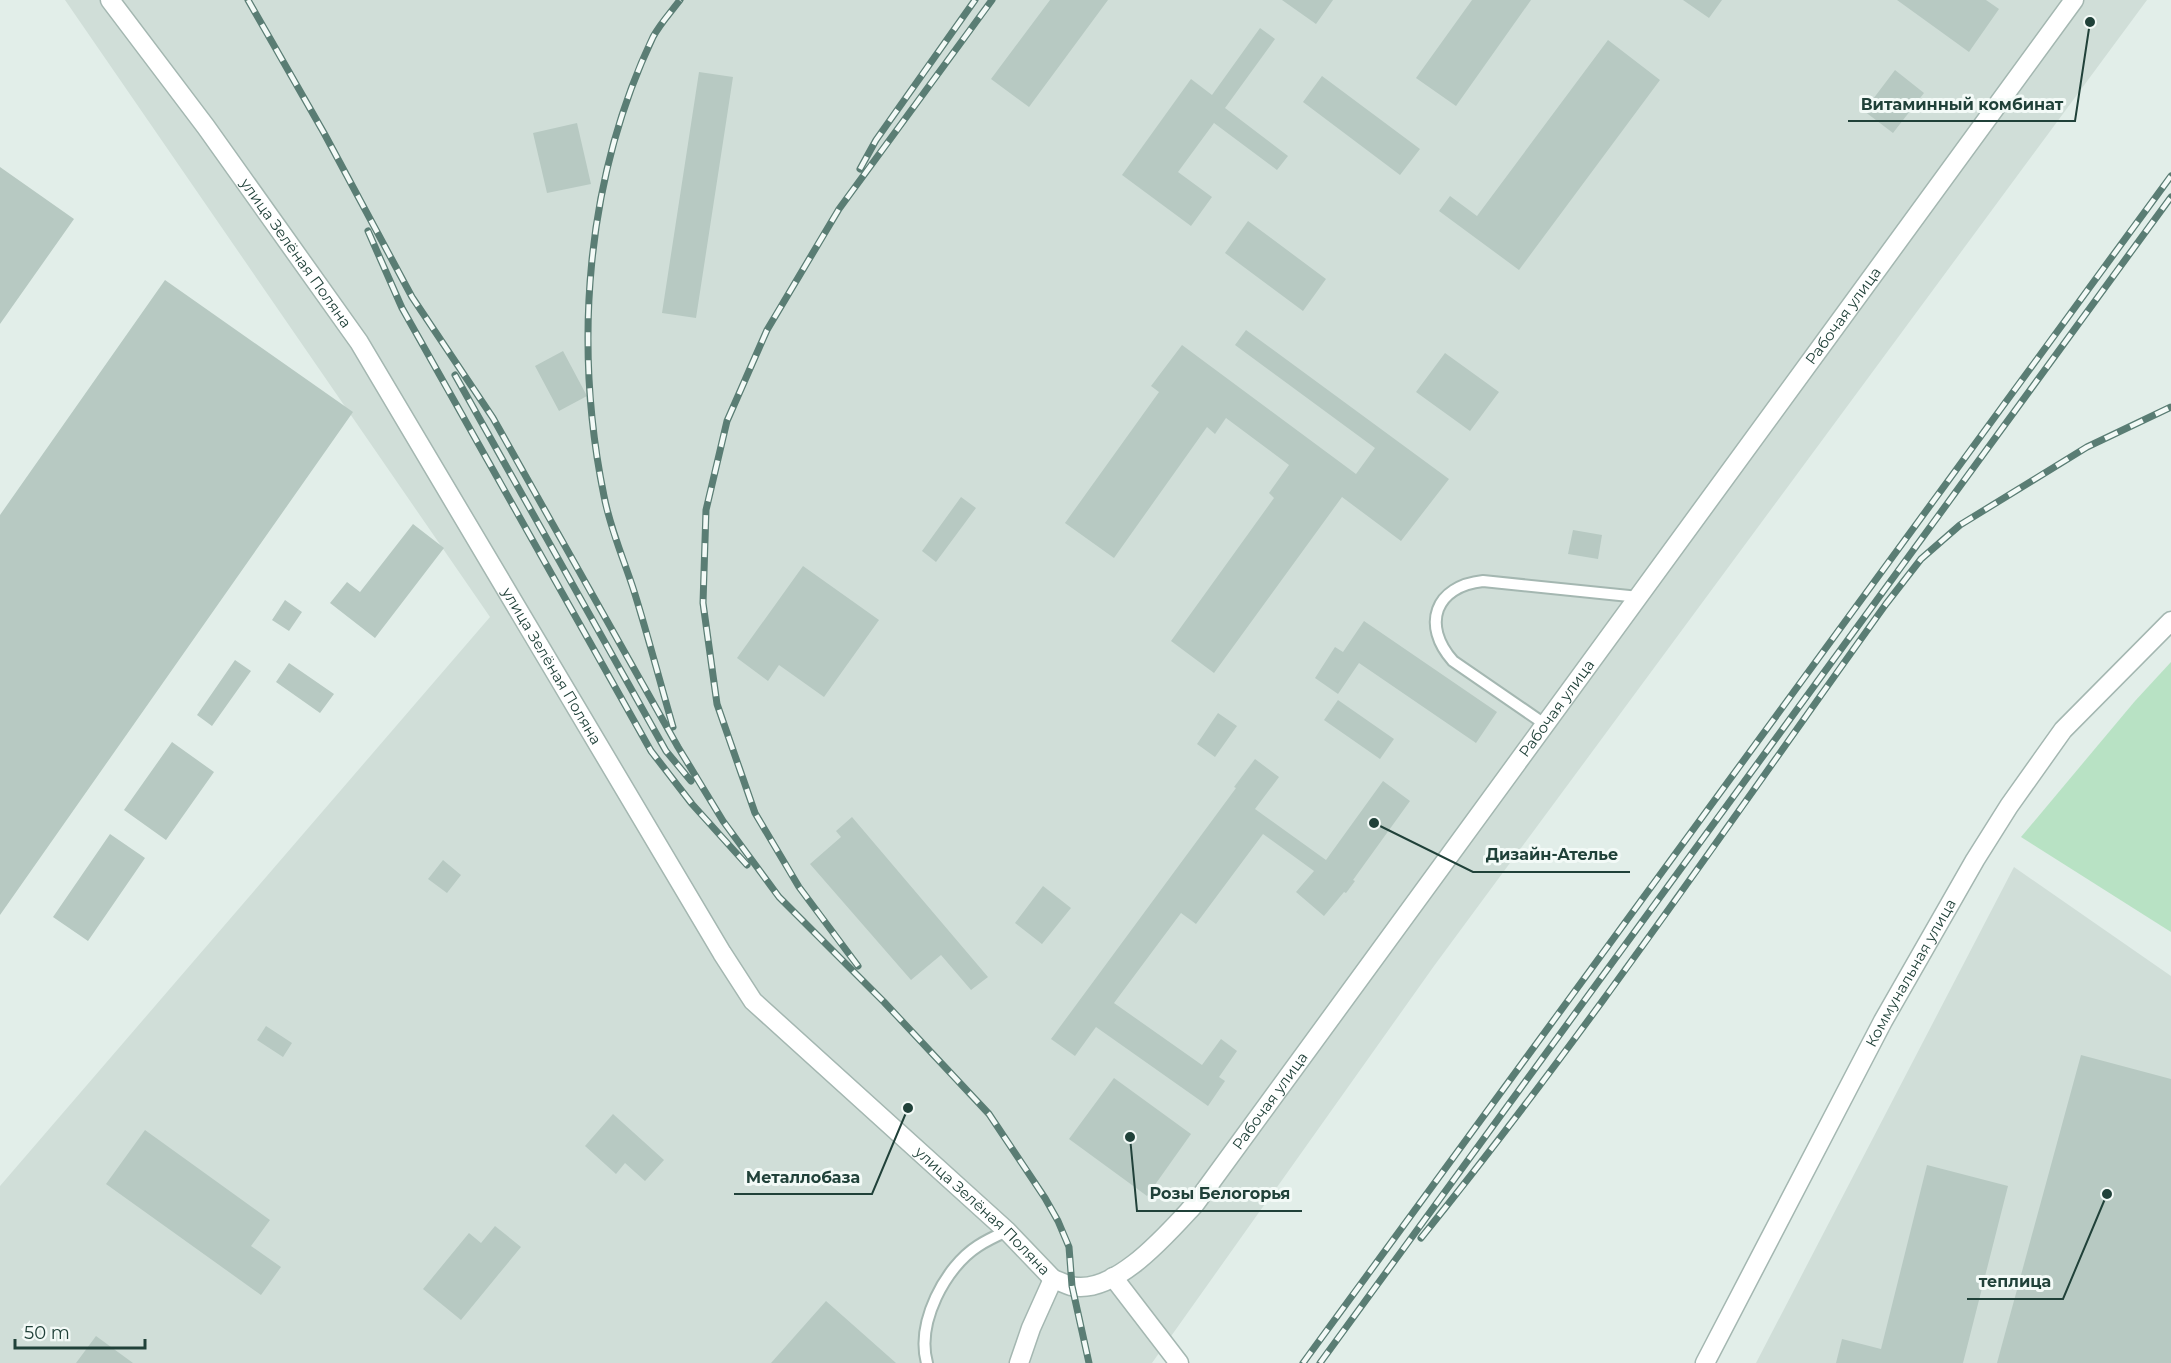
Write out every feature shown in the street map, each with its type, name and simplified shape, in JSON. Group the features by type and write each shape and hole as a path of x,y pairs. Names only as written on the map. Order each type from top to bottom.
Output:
{"street":[{"name":"улица Зелёная Поляна","path":"110,0 206,127 359,342 753,1001 1007,1231 1053,1279"},
{"name":"Рабочая улица","path":"1053,1279 1072,1286 1082,1286 1113,1277 1151,1250 1195,1204 2074,0"},
{"name":"Коммунальная улица","path":"1705,1363 1883,1021 1975,860 2009,806 2063,730 2171,621"},
{"path":"1113,1277 1179,1363"},
{"path":"1019,1363 1053,1279"}],"lane":[{"path":"1546,725 1453,661 1441,648 1436,631 1436,614 1444,598 1455,588 1468,582 1483,581 1639,597"},
{"path":"927,1363 924,1336 931,1307 952,1271 977,1246 1007,1231"}],"shaded area":[{"path":"65,0 2147,0 1434,966 1152,1363 0,1363 0,1186 490,617"},
{"path":"2014,867 2171,976 2171,1363 1756,1363"}],"green space":[{"path":"2171,662 2171,932 2021,837 2135,701"}],"building":[{"path":"1050,0 1108,0 1029,107 991,79"},
{"path":"1282,0 1333,0 1316,24"},
{"path":"1472,0 1531,0 1456,106 1416,78"},
{"path":"1683,0 1722,0 1709,18"},
{"path":"1897,0 1986,0 1999,9 1969,52"},
{"path":"1260,28 1275,39 1225,108 1288,156 1277,170 1214,123 1178,172 1212,197 1191,226 1122,175 1191,79 1212,95"},
{"path":"1608,40 1660,80 1519,270 1439,211 1450,196 1477,216"},
{"path":"1895,70 1924,93 1893,133 1864,111"},
{"path":"699,72 733,77 696,318 662,313"},
{"path":"1322,76 1420,149 1400,175 1303,102"},
{"path":"577,123 591,184 547,193 533,133"},
{"path":"0,167 74,219 0,324"},
{"path":"1248,221 1326,279 1303,311 1225,253"},
{"path":"165,280 353,412 0,915 0,515"},
{"path":"1246,330 1449,479 1401,541 1342,497 1214,673 1171,641 1274,498 1269,493 1289,465 1226,418 1215,434 1207,427 1114,558 1065,523 1159,392 1151,386 1182,345 1356,474 1375,448 1235,345"},
{"path":"563,351 587,396 559,411 535,366"},
{"path":"1445,353 1499,392 1470,431 1416,392"},
{"path":"961,497 976,508 936,562 922,551"},
{"path":"413,524 444,548 375,638 330,603 347,582 360,592"},
{"path":"1573,530 1602,535 1598,559 1568,554"},
{"path":"803,566 879,620 824,697 779,665 768,681 737,658"},
{"path":"285,600 302,612 289,631 272,620"},
{"path":"1364,621 1497,712 1476,743 1359,663 1338,694 1315,678 1335,647 1343,652"},
{"path":"235,660 251,671 212,726 197,715"},
{"path":"289,663 334,694 320,713 276,682"},
{"path":"1338,700 1394,739 1380,759 1324,720"},
{"path":"1218,713 1237,726 1215,757 1197,744"},
{"path":"172,742 214,772 166,840 124,810"},
{"path":"1255,759 1279,777 1255,809 1326,860 1383,781 1410,801 1353,880 1355,881 1324,916 1296,892 1314,871 1263,834 1196,924 1181,913 1114,1003 1202,1065 1221,1039 1237,1051 1219,1077 1225,1081 1208,1106 1096,1027 1075,1056 1051,1039"},
{"path":"852,817 988,977 971,990 941,955 911,980 810,864 841,837 836,831"},
{"path":"110,834 145,858 88,941 53,917"},
{"path":"443,860 461,875 447,893 428,879"},
{"path":"1043,886 1071,908 1042,944 1015,923"},
{"path":"266,1026 292,1043 283,1057 257,1040"},
{"path":"2081,1055 2171,1079 2171,1363 1997,1363"},
{"path":"1114,1078 1191,1134 1147,1196 1069,1139"},
{"path":"613,1114 664,1160 645,1181 625,1163 616,1174 585,1146"},
{"path":"145,1130 270,1220 251,1246 281,1267 261,1295 106,1184"},
{"path":"1927,1165 2008,1186 1963,1363 1836,1363 1842,1339 1881,1349"},
{"path":"495,1226 521,1247 461,1320 423,1289 469,1233 481,1243"},
{"path":"826,1301 896,1363 771,1363"},
{"path":"96,1336 133,1363 76,1363"}],"railway":[{"path":"248,0 324,133 412,297 493,418 678,747 723,821 779,897 884,1002 989,1114 1045,1198 1069,1247 1072,1286 1089,1363"},
{"path":"673,727 604,496 594,438 589,380 588,321 592,262 600,204 613,147 630,91 653,37 680,0"},
{"path":"860,169 876,140 975,0"},
{"path":"858,966 799,887 755,813 717,704 703,603 706,510 727,421 767,330 839,209 992,0"},
{"path":"1303,1363 2171,176"},
{"path":"1320,1363 2171,197"},
{"path":"368,231 402,308 651,751 692,804 747,865"},
{"path":"455,375 666,751 691,781"},
{"path":"1421,1238 1542,1083 1886,604 1921,559 1960,525 2087,447 2171,407"}],"place":[{"name":"Витаминный комбинат","path":"2090,22"},
{"name":"Дизайн-Ателье","path":"1374,823"},
{"name":"Металлобаза","path":"908,1108"},
{"name":"Розы Белогорья","path":"1130,1137"},
{"name":"теплица","path":"2107,1194"}]}
